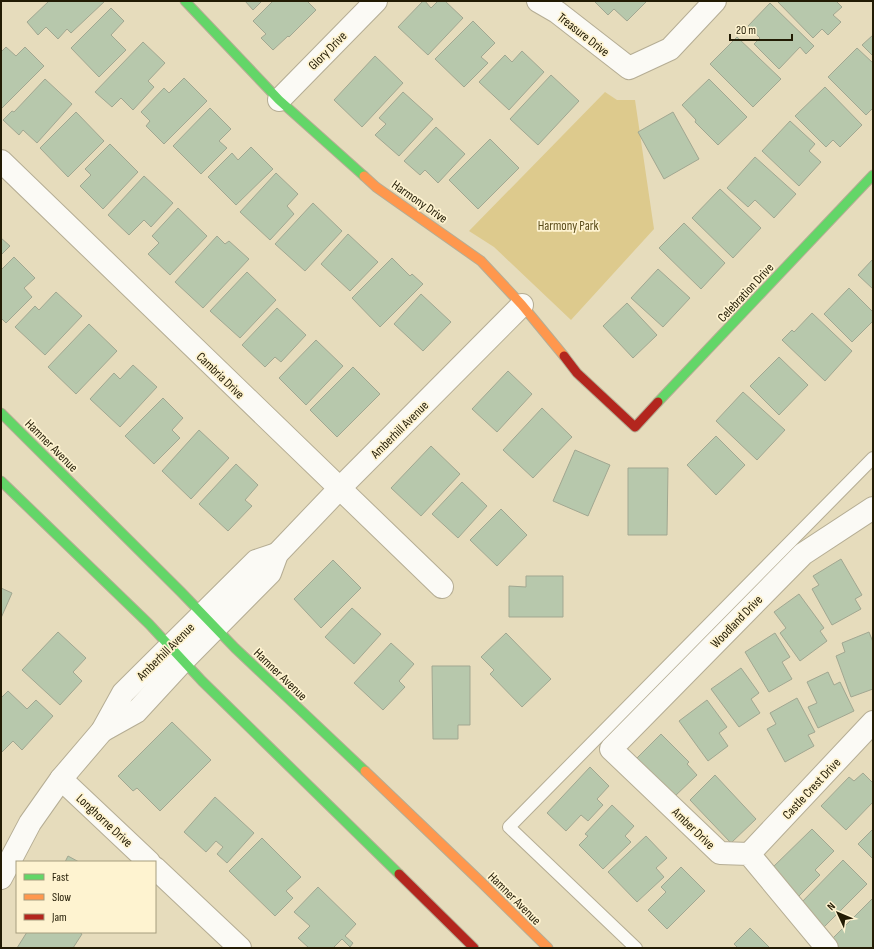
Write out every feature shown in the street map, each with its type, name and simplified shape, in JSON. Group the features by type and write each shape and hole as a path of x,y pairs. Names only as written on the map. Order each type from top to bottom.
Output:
{"main road":[{"name":"Harmony Drive","path":"185,1 278,100 376,187 481,261 522,305 577,372 635,427"},
{"name":"Celebration Drive","path":"635,427 873,175"},
{"name":"Hamner Avenue","path":"1,413 181,592 235,648 476,877 548,948"},
{"path":"1,481 149,624 176,654 474,948"}],"street":[{"name":"Glory Drive","path":"278,100 376,1"},
{"name":"Treasure Drive","path":"538,1 557,12 629,68 670,49 715,1"},
{"name":"Cambria Drive","path":"1,161 442,587"},
{"name":"Amberhill Avenue","path":"1,878 30,823 61,779 102,731 123,693 176,654 209,621 249,595 270,573 277,554 339,489 522,305"},
{"name":"Woodland Drive","path":"610,749 802,554 873,508"},
{"name":"Castle Crest Drive","path":"749,854 873,723"},
{"name":"Amber Drive","path":"610,749 720,853 749,854"},
{"name":"Longhorne Drive","path":"61,779 148,861"},
{"path":"749,854 827,948"},
{"path":"156,869 240,948"}],"lane":[{"path":"636,948 509,827 873,458"}],"green space":[{"name":"Harmony Park","path":"605,92 617,100 635,100 654,229 571,320 494,247 469,231"}],"building":[{"path":"49,1 105,1 71,33 67,29 58,39 46,27 38,35 27,22"},
{"path":"245,1 262,1 253,10"},
{"path":"273,1 307,1 316,10 289,37 288,36 273,50 261,38 266,34 253,21"},
{"path":"423,1 425,1 431,8 438,1 445,1 463,18 428,55 398,27"},
{"path":"594,1 647,1 627,21 614,9 608,15"},
{"path":"777,1 836,1 842,7 833,15 841,22 828,35 822,29 813,38"},
{"path":"770,3 814,46 806,54 800,47 779,69 754,44 760,38 748,26"},
{"path":"111,8 124,21 111,35 126,50 99,77 71,48"},
{"path":"473,21 495,43 481,57 488,63 464,87 435,59"},
{"path":"873,35 873,56 862,45"},
{"path":"737,37 781,79 753,107 710,64"},
{"path":"143,42 165,63 148,81 154,87 133,110 121,98 112,107 95,92"},
{"path":"6,47 16,56 25,47 44,66 1,109 1,52"},
{"path":"857,48 873,63 873,108 866,115 828,77"},
{"path":"522,51 544,72 509,110 479,82 505,55 512,62"},
{"path":"375,56 403,83 362,127 334,100"},
{"path":"551,75 579,101 538,145 510,119"},
{"path":"184,78 207,101 164,144 146,126 150,121 141,112 164,88 169,93"},
{"path":"45,79 72,104 37,143 23,130 19,135 3,120 12,111 14,112"},
{"path":"709,79 747,117 718,145 695,122 696,120 682,105"},
{"path":"825,87 862,125 840,147 833,140 826,147 795,116"},
{"path":"403,92 433,119 399,156 375,135 386,124 379,118"},
{"path":"210,108 231,129 219,141 227,148 201,174 173,146"},
{"path":"76,112 104,141 68,177 40,148"},
{"path":"673,112 699,159 664,179 638,132"},
{"path":"790,121 815,144 809,151 821,162 799,186 762,151"},
{"path":"436,127 465,154 438,183 425,170 420,175 404,161"},
{"path":"490,139 519,168 478,209 449,180"},
{"path":"110,144 138,172 103,209 80,186 91,175 85,169"},
{"path":"251,147 273,169 236,205 208,177 232,153 238,160"},
{"path":"755,157 796,194 774,218 755,200 748,207 727,188"},
{"path":"276,173 298,194 287,206 294,214 270,240 240,212"},
{"path":"144,176 173,203 151,227 144,220 129,235 108,215"},
{"path":"720,189 761,228 733,258 692,218"},
{"path":"313,203 342,231 305,271 275,244"},
{"path":"178,208 207,236 170,275 148,254 159,243 152,236"},
{"path":"684,223 725,263 701,289 659,248"},
{"path":"348,234 378,262 350,291 321,264"},
{"path":"217,236 225,244 229,241 249,259 203,308 175,282"},
{"path":"1,238 10,246 1,255"},
{"path":"14,257 35,278 24,288 32,297 6,323 1,318 1,270"},
{"path":"392,258 410,276 412,274 423,284 380,327 352,298"},
{"path":"873,259 873,289 858,275"},
{"path":"658,269 690,298 663,327 631,298"},
{"path":"247,272 276,300 240,338 210,311"},
{"path":"849,288 873,312 873,321 852,342 824,314"},
{"path":"56,292 82,316 45,355 15,327 35,306 39,310"},
{"path":"421,294 451,322 423,351 394,324"},
{"path":"627,303 657,335 633,358 603,326"},
{"path":"277,308 306,335 281,362 275,357 265,367 242,345"},
{"path":"812,313 852,351 825,381 782,340 792,330 794,332"},
{"path":"89,324 117,351 76,394 48,367"},
{"path":"316,340 343,366 306,405 279,378"},
{"path":"779,357 808,385 779,415 750,386"},
{"path":"133,365 157,387 120,427 90,399 114,373 120,379"},
{"path":"353,367 380,394 337,437 310,410"},
{"path":"508,371 532,394 497,432 472,409"},
{"path":"743,392 785,430 757,460 716,421"},
{"path":"163,398 183,418 172,430 180,438 154,464 125,436"},
{"path":"542,408 572,437 533,478 503,450"},
{"path":"199,430 229,458 191,499 162,471"},
{"path":"716,436 745,465 716,495 687,465"},
{"path":"431,446 460,474 421,516 391,488"},
{"path":"575,450 610,465 588,516 553,501"},
{"path":"236,464 258,485 245,500 252,506 228,531 199,504"},
{"path":"628,468 668,468 667,535 628,535"},
{"path":"462,482 487,506 458,538 432,514"},
{"path":"501,509 527,535 497,566 470,540"},
{"path":"841,559 862,595 855,599 861,609 832,625 812,589 819,585 813,576"},
{"path":"333,560 361,588 321,628 294,599"},
{"path":"526,576 563,576 563,617 509,617 509,586 526,587"},
{"path":"1,588 12,593 1,618"},
{"path":"799,594 824,628 820,631 827,641 800,661 780,633 786,628 774,612"},
{"path":"352,608 381,634 354,664 325,637"},
{"path":"58,632 86,658 73,672 82,681 60,705 22,670"},
{"path":"869,632 873,642 873,689 851,697 836,656 845,652 842,643"},
{"path":"506,633 551,679 522,707 490,674 494,670 481,657"},
{"path":"775,633 790,657 782,662 792,679 769,692 745,652"},
{"path":"391,643 414,664 399,681 405,687 383,710 354,683"},
{"path":"432,666 470,666 470,725 458,725 458,739 433,739"},
{"path":"741,668 759,693 751,699 760,713 739,727 711,689"},
{"path":"828,672 834,685 840,682 854,711 818,728 808,707 817,703 807,682"},
{"path":"8,691 27,709 36,700 53,716 22,750 13,741 1,753 1,698"},
{"path":"797,698 815,732 808,735 814,746 785,762 767,729 776,724 770,713"},
{"path":"707,700 727,727 719,733 728,746 708,761 679,721"},
{"path":"172,722 211,760 160,811 137,788 133,791 118,776"},
{"path":"661,734 689,762 687,764 697,775 674,797 637,758"},
{"path":"590,767 609,786 597,799 603,805 588,821 581,815 566,831 547,813"},
{"path":"863,773 873,783 873,802 846,830 821,806 849,777 854,781"},
{"path":"715,775 756,819 731,843 690,800"},
{"path":"215,797 254,833 227,863 217,854 223,847 216,841 206,852 184,832"},
{"path":"612,805 634,826 625,836 631,842 603,869 579,845 588,836 585,834"},
{"path":"812,829 834,851 815,870 820,875 798,897 771,869"},
{"path":"873,829 873,859 858,844"},
{"path":"646,836 667,858 656,868 664,877 637,902 608,872"},
{"path":"262,838 301,877 286,891 293,898 275,916 229,871"},
{"path":"68,856 77,861 66,861"},
{"path":"843,860 867,884 823,928 799,905"},
{"path":"681,867 705,891 667,929 648,910 666,892 661,887"},
{"path":"318,887 356,924 345,936 353,943 350,947 342,939 333,948 309,948 298,938 310,926 294,912"},
{"path":"873,898 873,948 836,948 829,942"},
{"path":"750,928 770,948 738,948 734,944"},
{"path":"26,933 82,934 73,948 17,948"}],"traffic: fast":[{"path":"185,1 279,100 364,176"},
{"path":"658,402 873,175"},
{"path":"1,413 181,592 235,648 365,771"},
{"path":"1,481 149,624 202,681 399,874"}],"traffic: slow":[{"path":"364,176 376,187 481,261 522,305 564,356"},
{"path":"365,771 548,948"}],"traffic: jam":[{"path":"564,356 577,373 635,427 658,402"},
{"path":"399,874 474,948"}]}
